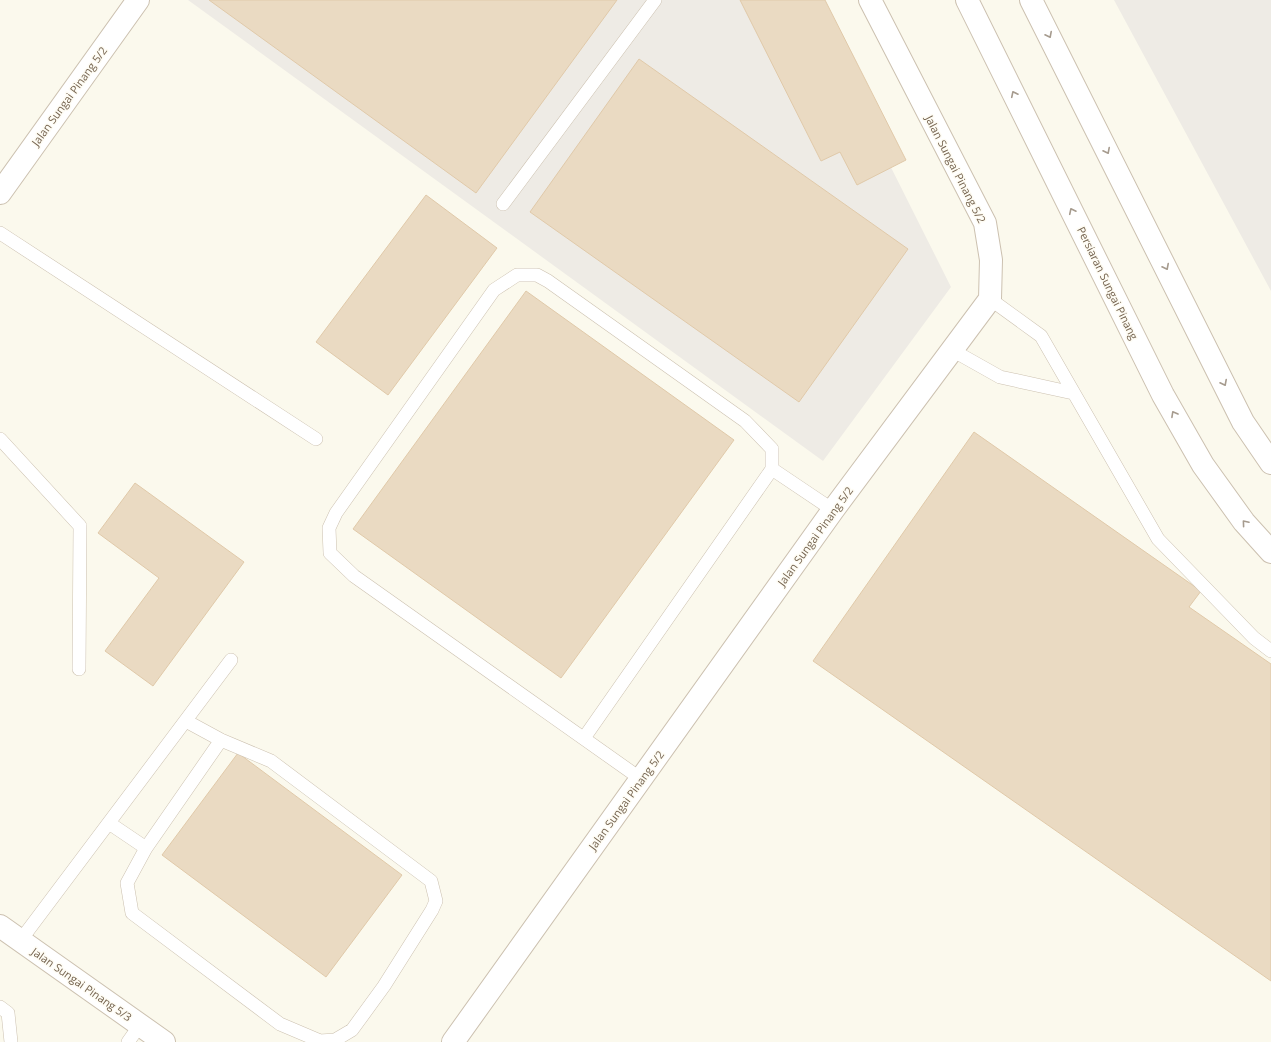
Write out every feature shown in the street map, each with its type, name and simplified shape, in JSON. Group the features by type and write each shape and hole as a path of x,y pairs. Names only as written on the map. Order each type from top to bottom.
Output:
{"street":[{"name":"Jalan Sungai Pinang 5/2","path":"0,193 138,0"},
{"name":"Jalan Sungai Pinang 5/2","path":"453,1042 833,510 990,299 991,260 985,223 870,0"},
{"name":"Persiaran Sungai Pinang","path":"967,0 1163,395 1203,465 1244,522 1271,552"},
{"path":"1031,0 1243,422 1271,463"},
{"name":"Jalan Sungai Pinang 5/3","path":"0,926 134,1034 164,1042"}],"lane":[{"path":"503,204 655,0"},
{"path":"0,233 316,439"},
{"path":"584,738 772,469 772,449 745,421 548,281 537,274 517,275 494,290 336,513 329,528 330,553 354,576 641,779"},
{"path":"990,299 1041,336 1158,539 1254,638 1271,651"},
{"path":"952,350 1000,377 1073,393"},
{"path":"0,439 80,526 79,668"},
{"path":"772,469 833,510"},
{"path":"20,941 231,660"},
{"path":"186,721 221,740 270,761 431,881 436,901 432,910 384,986 352,1030 335,1040 320,1041 280,1024 132,913 127,883 146,848 221,740"},
{"path":"109,823 146,848"},
{"path":"0,1007 8,1013 11,1042"}],"shaded area":[{"path":"188,0 807,0 951,287 823,461"},
{"path":"1114,0 1271,0 1271,291"}],"building":[{"path":"209,0 617,0 476,193"},
{"path":"740,0 825,0 906,160 857,185 840,152 821,161"},
{"path":"639,59 908,249 799,402 530,212"},
{"path":"426,195 497,248 388,395 316,342"},
{"path":"526,291 734,440 561,678 353,529"},
{"path":"974,432 1201,591 1189,607 1271,664 1271,981 813,661"},
{"path":"135,483 244,562 153,686 105,651 159,578 98,533"},
{"path":"238,753 402,875 326,977 162,855"}]}
